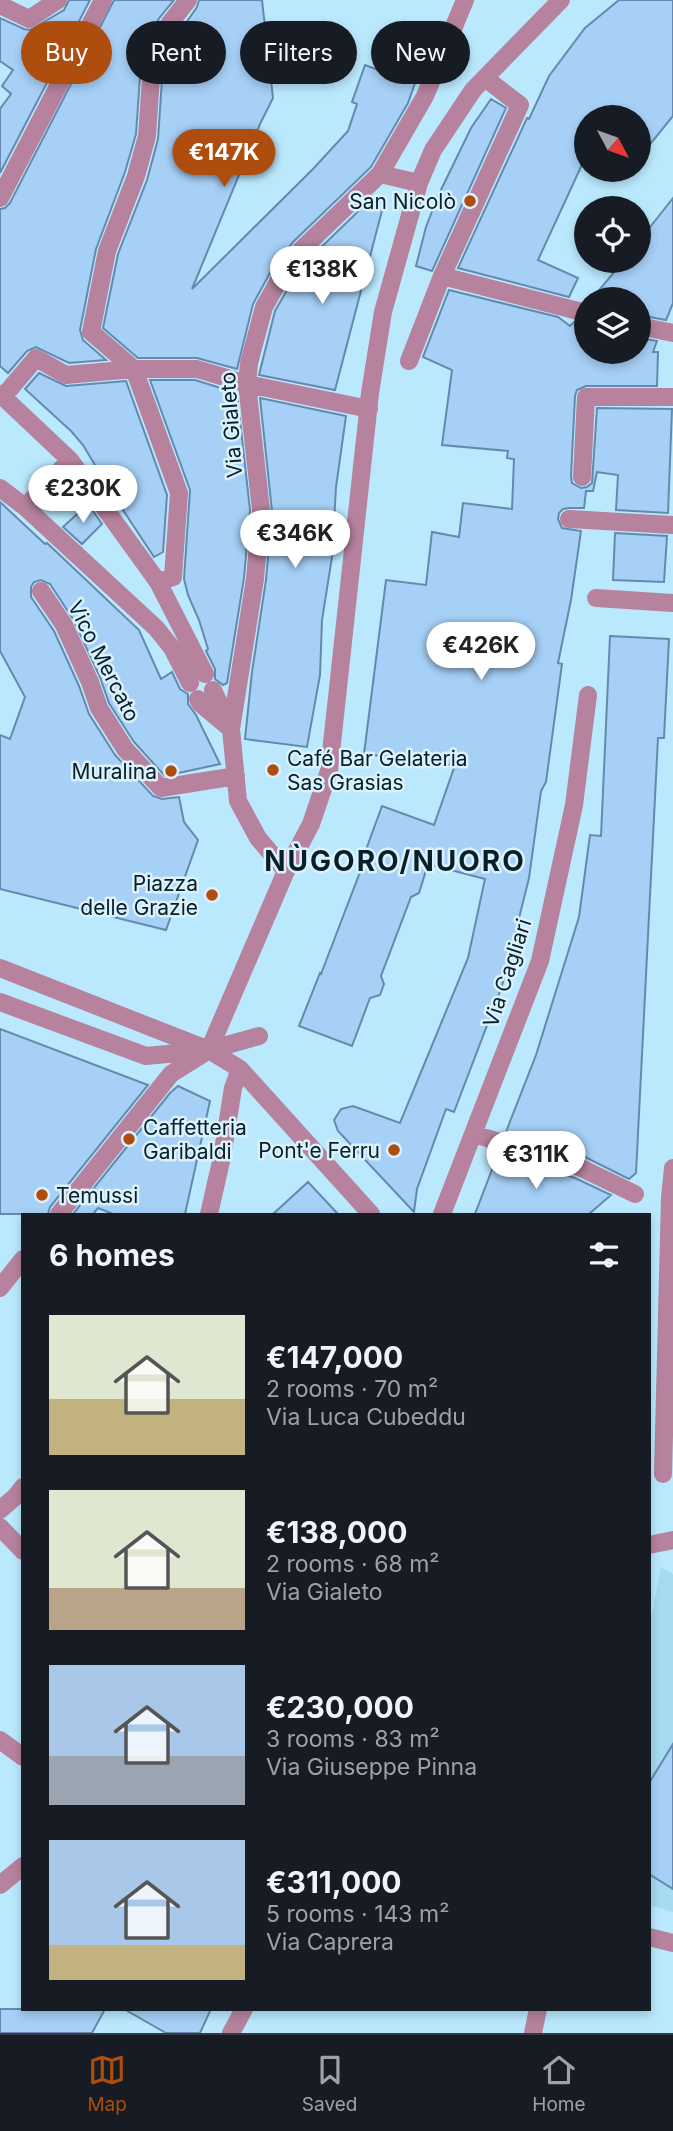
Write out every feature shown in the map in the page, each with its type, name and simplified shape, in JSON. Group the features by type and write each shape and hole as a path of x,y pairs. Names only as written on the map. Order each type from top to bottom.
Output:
{"street":[{"path":"0,5 29,19 58,0"},
{"path":"0,198 103,0"},
{"path":"158,582 173,577 179,494 134,369 91,332 107,251 136,176 147,136 152,63 157,44 188,0"},
{"name":"Via Gialeto","path":"286,871 258,838 238,801 231,729 255,579 261,510 247,384 249,363 264,307 281,277 301,250 380,174 425,96 464,0"},
{"path":"59,1213 171,1074 209,1050 286,871 311,824 329,772 369,409 383,312 419,183 433,150 473,90 561,0"},
{"path":"409,360 442,276 520,105 485,78"},
{"path":"380,174 419,183"},
{"path":"442,276 574,310"},
{"path":"651,328 673,333"},
{"path":"201,687 158,582 70,460 1,396 36,358 66,375 134,369 197,369 247,384 369,409"},
{"path":"582,477 586,397 673,397"},
{"path":"25,507 70,460"},
{"path":"0,488 25,507 156,628 231,729"},
{"path":"569,519 673,525"},
{"name":"Vico Mercato","path":"41,591 64,625 99,709 125,749 162,788 236,776"},
{"path":"596,598 673,603"},
{"name":"Via Cagliari","path":"442,1213 540,961 574,805 588,695"},
{"path":"0,968 209,1050 240,1069 370,1213"},
{"path":"0,1002 146,1056 209,1050 259,1036"},
{"path":"209,1213 233,1088 240,1069"},
{"path":"474,1134 579,1167 635,1194"},
{"path":"662,1478 673,1168"},
{"path":"0,1288 21,1262"},
{"path":"0,1510 21,1490"},
{"path":"0,1527 21,1549"},
{"path":"651,1545 673,1540"},
{"path":"0,1740 21,1756"},
{"path":"0,1885 21,1868"},
{"path":"651,1938 673,1943"},
{"path":"231,2033 243,2011"},
{"path":"533,2033 538,2011"}],"shaded area":[{"path":"661,1567 673,1574 673,1912 651,1906 651,1620"}],"building":[{"path":"69,0 90,0 79,21 45,21 64,10"},
{"path":"114,0 174,0 158,21 126,21 126,84 139,84 136,134 96,249 80,330 83,340 106,360 69,363 36,347 27,351 8,373 0,366 0,209 10,203 71,84 112,84 112,21 103,21"},
{"path":"199,0 262,0 264,21 240,21 240,84 271,84 273,98 192,289 348,131 357,104 352,102 365,65 371,67 371,84 415,84 408,103 371,167 293,242 271,271 253,304 237,369 197,358 138,358 103,328 118,254 147,180 158,139 162,84 226,84 226,21 187,21"},
{"path":"619,0 673,0 673,116 651,143 651,105 574,105 574,182 538,260 578,278 569,297 458,268 549,76 585,28"},
{"path":"0,18 21,28 21,84 46,84 0,173 0,109 11,94 2,86 13,70 0,61"},
{"path":"491,99 506,108 432,271 416,266 426,227 438,196 471,128"},
{"path":"373,197 384,203 335,390 259,375 275,311 291,283 310,258"},
{"path":"673,198 673,303 666,320 651,317 651,287 602,287 613,273 651,273 651,226"},
{"path":"449,290 558,317 570,326 574,322 574,364 651,364 651,340 657,341 653,352 658,352 657,386 586,386 577,390 571,476 572,483 581,488 592,483 597,408 672,409 668,513 616,510 618,475 597,472 593,491 586,491 584,508 563,509 559,513 558,519 562,528 581,531 558,663 562,664 546,782 541,791 529,878 502,986 454,1112 446,1109 417,1189 414,1212 338,1131 334,1120 341,1109 353,1106 400,1123 468,958 485,879 428,864 419,893 411,897 381,976 384,984 380,995 370,998 352,1046 299,1026 365,859 363,858 382,806 434,825 455,765 364,754 386,580 426,585 432,532 459,537 463,503 512,509 514,459 507,458 508,451 442,445 452,370 423,357"},
{"path":"39,373 66,386 126,381 167,495 163,552 154,557 121,507 119,508 104,488 107,485 83,445 25,389"},
{"path":"150,380 195,380 237,393 250,510 244,578 227,683 223,685 215,679 215,669 206,651 208,649 184,579 190,490"},
{"path":"260,398 346,416 336,487 332,557 322,620 320,675 307,747 245,739 266,580 272,511"},
{"path":"0,502 139,630 161,679 172,672 180,689 188,694 188,704 220,764 165,776 134,742 109,703 73,619 50,584 41,580 34,582 31,597 54,631 89,714 115,755 153,796 162,799 179,797 184,822 198,840 166,930 0,889 0,735 10,739 25,697 0,651"},
{"path":"88,504 102,524 82,544 63,527"},
{"path":"615,533 667,536 664,582 613,580"},
{"path":"610,636 669,639 664,738 658,738 636,1173 629,1179 583,1156 506,1132 536,1055 579,917 590,835 601,836"},
{"path":"0,1029 148,1085 50,1207 48,1213 0,1214"},
{"path":"178,1086 210,1101 185,1213 110,1213 98,1208 94,1213 74,1213"},
{"path":"498,1154 575,1178 611,1195 590,1213 475,1213"},
{"path":"308,1182 337,1213 274,1213"},
{"path":"673,1744 673,1889 651,1875 651,1780"},
{"path":"0,2009 104,2011 92,2033 0,2033"},
{"path":"128,2011 210,2011 200,2033 166,2033"}],"place":[{"name":"San Nicolò","path":"470,201"},
{"name":"Café Bar Gelateria Sas Grasias","path":"273,770"},
{"name":"Muralina","path":"171,771"},
{"name":"Piazza delle Grazie","path":"212,895"},
{"name":"Caffetteria Garibaldi","path":"129,1139"},
{"name":"Pont'e Ferru","path":"394,1150"},
{"name":"Temussi","path":"42,1195"}],"district":[{"name":"NÙGORO/NUORO","path":"395,861"}]}
